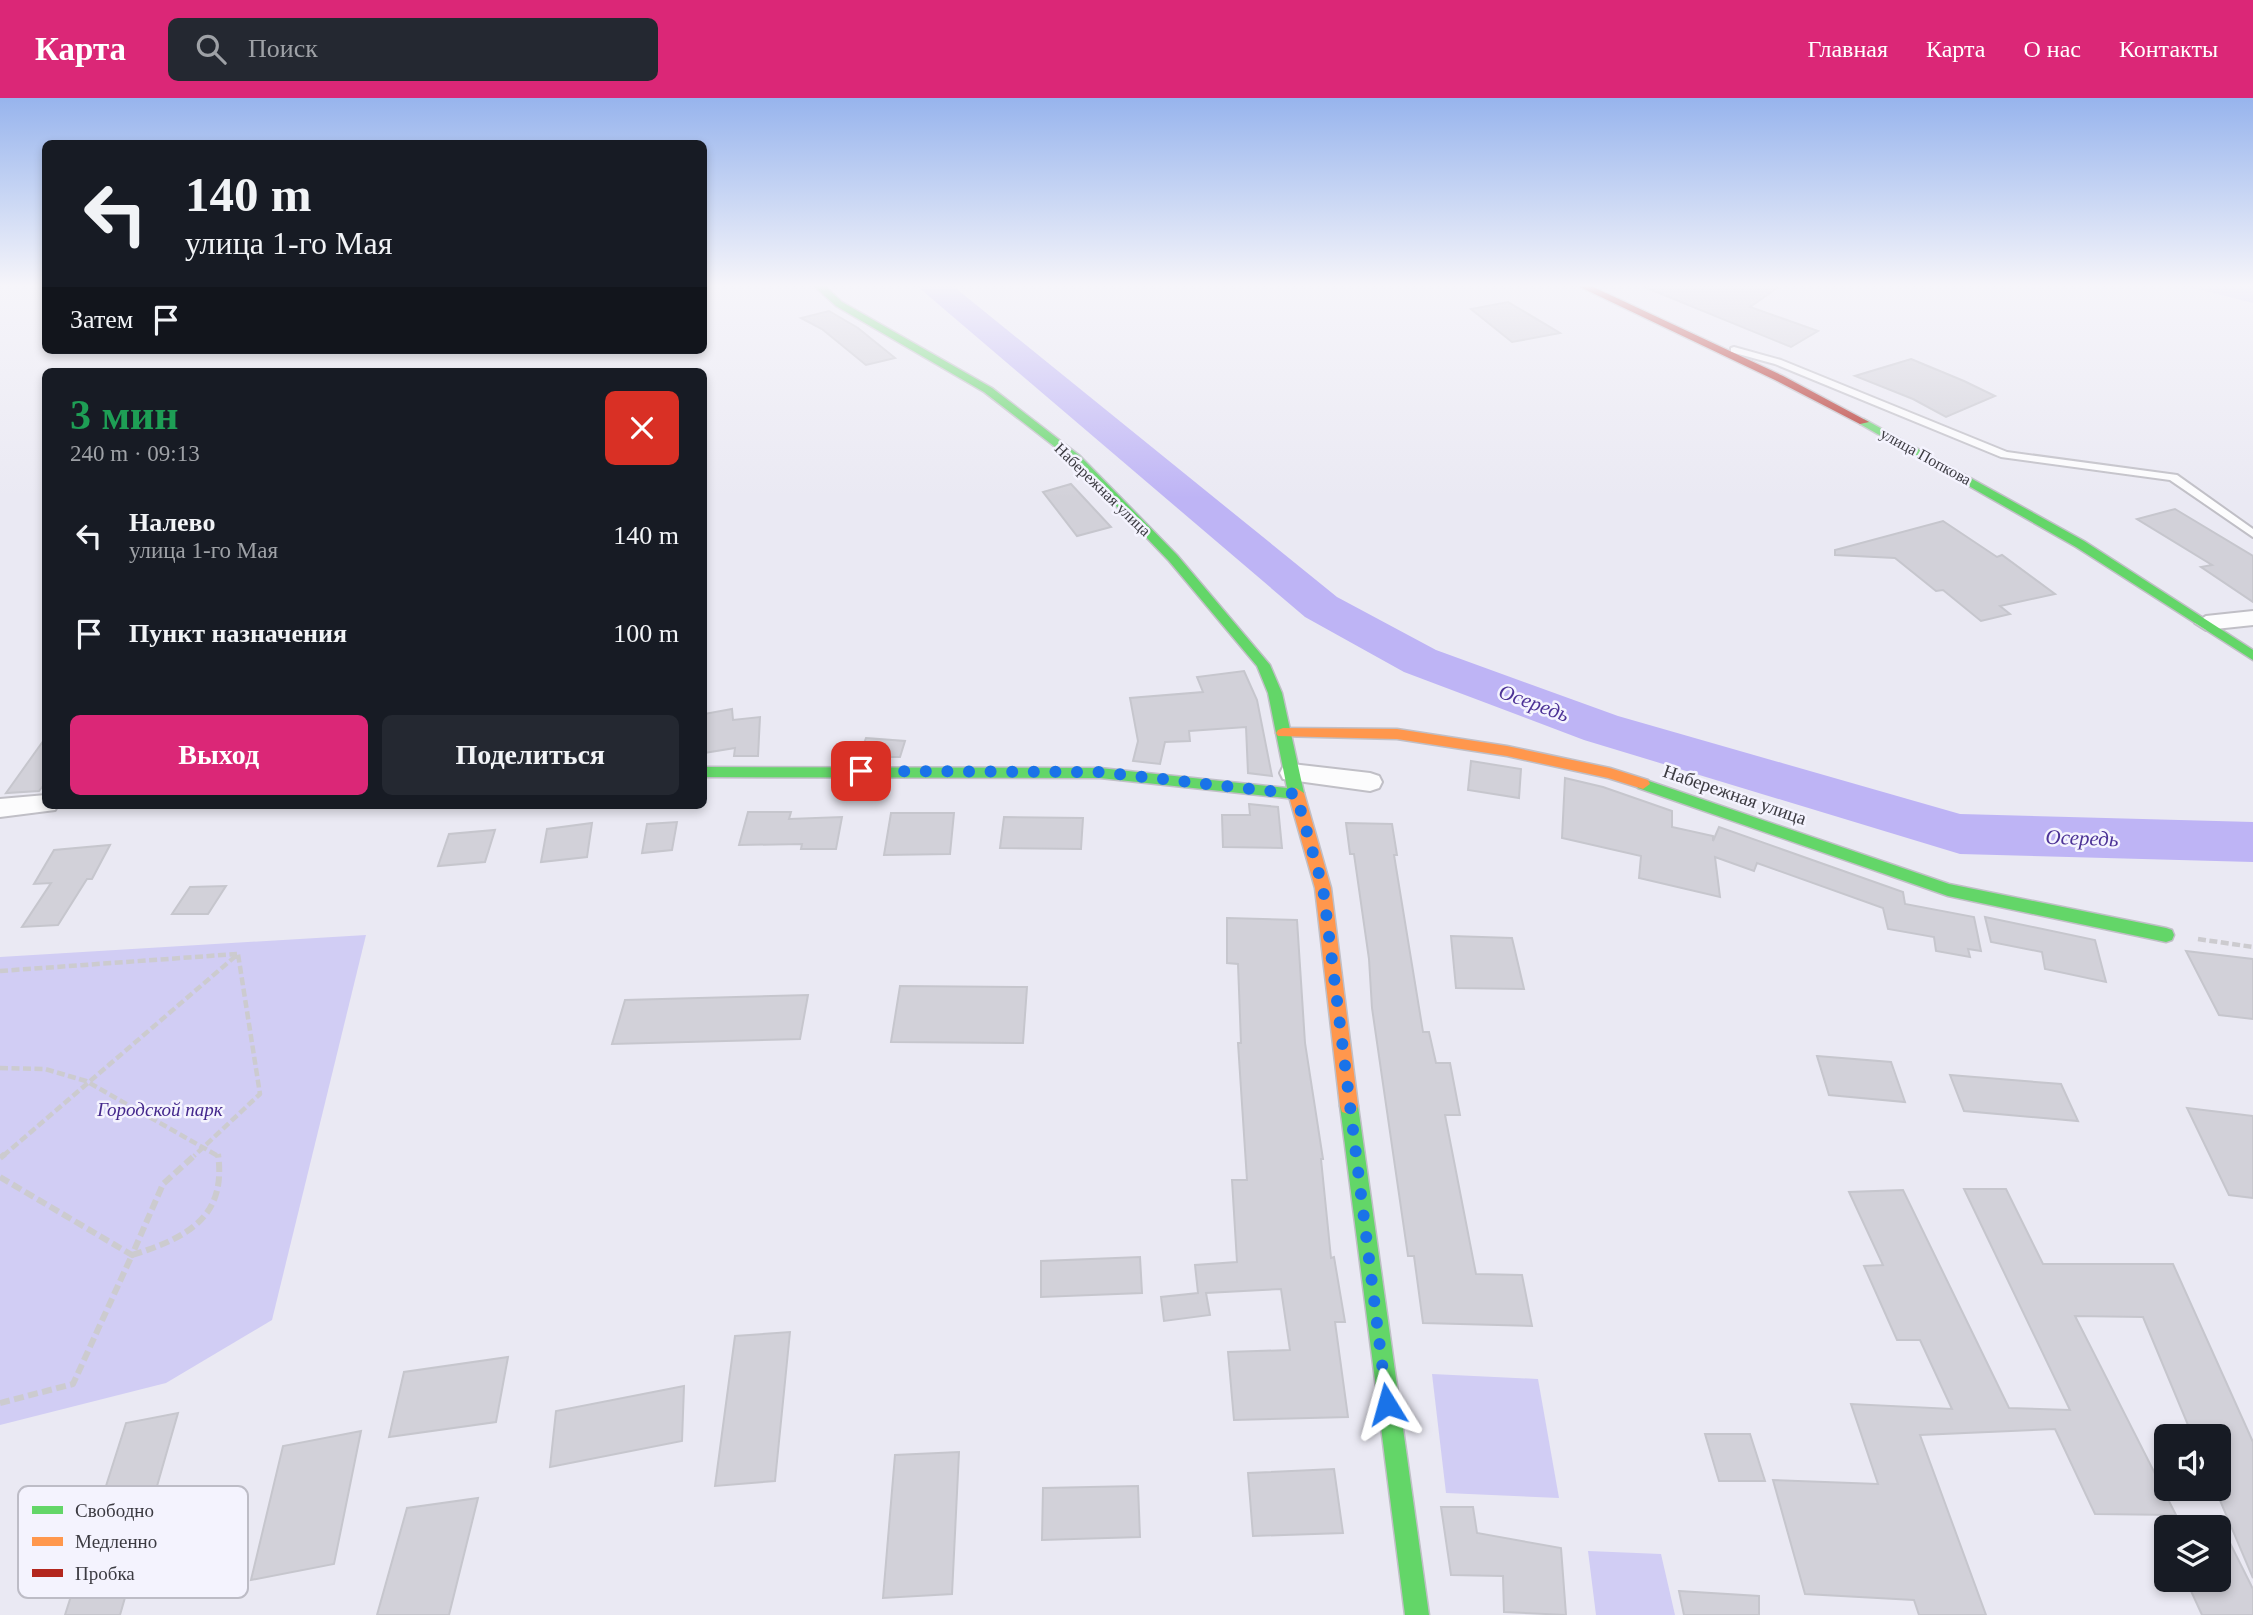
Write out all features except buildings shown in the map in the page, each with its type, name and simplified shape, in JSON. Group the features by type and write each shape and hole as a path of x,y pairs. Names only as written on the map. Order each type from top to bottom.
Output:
{"street":[{"name":"Набережная улица","path":"930,357 988,390 1076,458 1173,558 1263,665 1275,693 1294,783 1323,888 1365,1245 1417,1615"},
{"name":"улица Попкова","path":"1732,357 1882,432 2040,519 2253,656"},
{"path":"2206,624 2253,618"},
{"name":"Набережная улица","path":"1283,733 1396,734 1507,751 1610,773 1948,890 2166,935"},
{"path":"707,772 1100,772 1294,783 1370,782"},
{"path":"0,808 42,804"}],"lane":[{"path":"1758,357 1778,362 2005,455 2173,477 2253,534"}],"path":[{"path":"2166,935 2253,947"},
{"path":"0,971 238,954"},
{"path":"0,1158 86,1081 238,954"},
{"path":"0,1403 73,1384 163,1184 260,1094 238,954"},
{"path":"0,1068 45,1069 86,1081 218,1154 220,1177 216,1199 204,1217 167,1245 132,1255 0,1177"}],"green space":[{"name":"Городской парк","path":"366,935 272,1320 166,1383 0,1425 0,957"},
{"path":"1432,1374 1538,1379 1559,1498 1446,1493"},
{"path":"1588,1551 1661,1554 1675,1615 1596,1615"}],"waterway":[{"name":"Осередь","path":"1019,357 1321,607 1420,661 1601,728 1960,834 2253,842"}],"traffic: fast":[{"path":"930,357 988,390 1076,458 1173,558 1263,665 1275,693 1296,793"},
{"path":"1864,422 2080,544 2253,656"},
{"path":"707,772 1100,773 1296,794"},
{"path":"1643,784 1948,890 2166,935"},
{"path":"1349,1106 1417,1615"}],"traffic: slow":[{"path":"1283,733 1397,734 1507,751 1610,773 1643,784"},
{"path":"1296,793 1323,888 1349,1106"}],"traffic: jam":[{"path":"1734,357 1864,422"}],"route":[{"path":"861,771 1100,772 1296,794 1323,888 1365,1245 1387,1404"}]}
